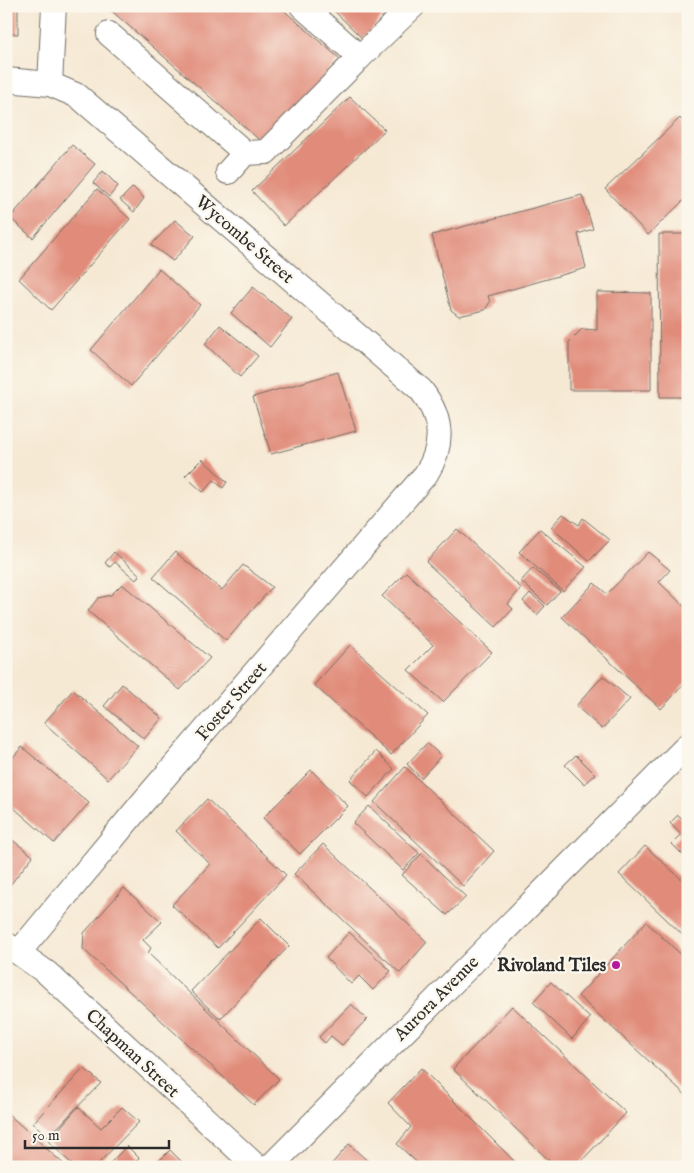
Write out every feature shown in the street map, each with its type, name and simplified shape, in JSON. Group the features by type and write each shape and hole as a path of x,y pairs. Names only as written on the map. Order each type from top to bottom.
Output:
{"street":[{"path":"50,84 54,6"},
{"path":"302,6 360,57"},
{"path":"109,34 245,153 266,152 360,57 414,6"},
{"name":"Wycombe Street","path":"6,80 50,84 78,96 421,390 432,405 438,418 439,447"},
{"path":"228,172 245,153"},
{"name":"Foster Street","path":"13,948 148,797 426,474 439,447"},
{"name":"Aurora Avenue","path":"270,1167 688,745"},
{"name":"Chapman Street","path":"13,948 47,973 257,1167"}],"building":[{"path":"106,6 279,6 340,59 264,144"},
{"path":"329,6 392,6 363,39"},
{"path":"6,8 18,9 18,34 6,34"},
{"path":"350,97 385,130 284,226 252,191"},
{"path":"680,118 688,127 688,196 648,235 605,189"},
{"path":"72,145 95,164 33,238 10,218"},
{"path":"103,171 118,186 109,197 93,183"},
{"path":"133,187 144,198 134,212 120,200"},
{"path":"97,189 130,219 51,310 19,279"},
{"path":"582,195 593,229 578,234 586,268 488,296 490,302 485,310 459,316 451,310 432,235"},
{"path":"175,220 195,236 173,261 151,245"},
{"path":"659,234 688,234 688,397 660,397"},
{"path":"159,269 200,305 131,386 91,350"},
{"path":"253,287 292,319 270,347 231,313"},
{"path":"597,292 651,293 651,390 569,390 569,342 582,329 597,330"},
{"path":"220,325 258,356 240,377 205,344"},
{"path":"338,372 356,431 271,454 253,397"},
{"path":"202,459 227,482 223,488 214,480 203,492 185,476"},
{"path":"563,514 579,525 583,518 610,540 589,561 551,527"},
{"path":"457,529 521,588 508,604 513,609 496,627 426,562"},
{"path":"540,529 586,567 563,591 519,552"},
{"path":"114,552 140,575 136,580 115,562 110,567 105,563"},
{"path":"175,552 222,590 243,565 272,587 226,641 153,577"},
{"path":"648,552 670,570 659,582 688,610 688,680 661,709 562,617 594,583 607,594"},
{"path":"533,568 560,591 547,605 521,581"},
{"path":"406,572 492,652 443,702 408,670 433,645 382,596"},
{"path":"122,584 210,658 180,690 88,611 98,598 111,595"},
{"path":"530,593 545,606 537,615 523,601"},
{"path":"350,645 428,715 391,755 314,685"},
{"path":"603,676 630,699 602,729 576,706"},
{"path":"122,684 162,718 144,739 104,706"},
{"path":"73,690 138,746 108,779 44,723"},
{"path":"427,743 441,756 421,778 407,764"},
{"path":"22,747 89,803 54,843 6,801 6,765"},
{"path":"376,751 394,769 368,797 350,780"},
{"path":"576,755 595,774 584,784 565,765"},
{"path":"405,767 494,851 463,886 374,802"},
{"path":"311,770 348,806 300,854 263,818"},
{"path":"207,799 286,875 218,948 172,905 210,864 176,831"},
{"path":"369,806 419,853 403,870 353,823"},
{"path":"688,814 688,860 672,844 681,835 670,823 678,815 683,819"},
{"path":"6,835 33,856 10,885 6,882"},
{"path":"323,844 427,942 400,973 294,874"},
{"path":"645,846 688,885 688,940 619,874"},
{"path":"421,854 466,897 447,915 402,875"},
{"path":"124,888 162,922 143,940 151,948 148,953 279,1079 254,1105 83,949 84,933"},
{"path":"261,918 289,946 220,1019 191,991"},
{"path":"646,922 688,961 688,1097 578,996"},
{"path":"349,932 391,971 373,990 359,976 351,984 326,958"},
{"path":"551,982 590,1018 572,1039 533,1002"},
{"path":"351,1004 367,1019 342,1045 331,1036 325,1043 319,1037"},
{"path":"512,1006 626,1113 576,1167 556,1167 453,1069"},
{"path":"84,1068 101,1083 48,1137 33,1123"},
{"path":"421,1068 520,1167 422,1167 397,1144 411,1127 388,1103"},
{"path":"78,1107 101,1128 122,1107 139,1122 95,1167 75,1167 48,1141"},
{"path":"6,1112 67,1167 6,1167"},
{"path":"349,1144 374,1167 329,1167"},
{"path":"127,1146 139,1158 131,1167 106,1167"},
{"path":"170,1150 187,1167 153,1167"}],"place":[{"name":"Rivoland Tiles","path":"616,965"}]}
